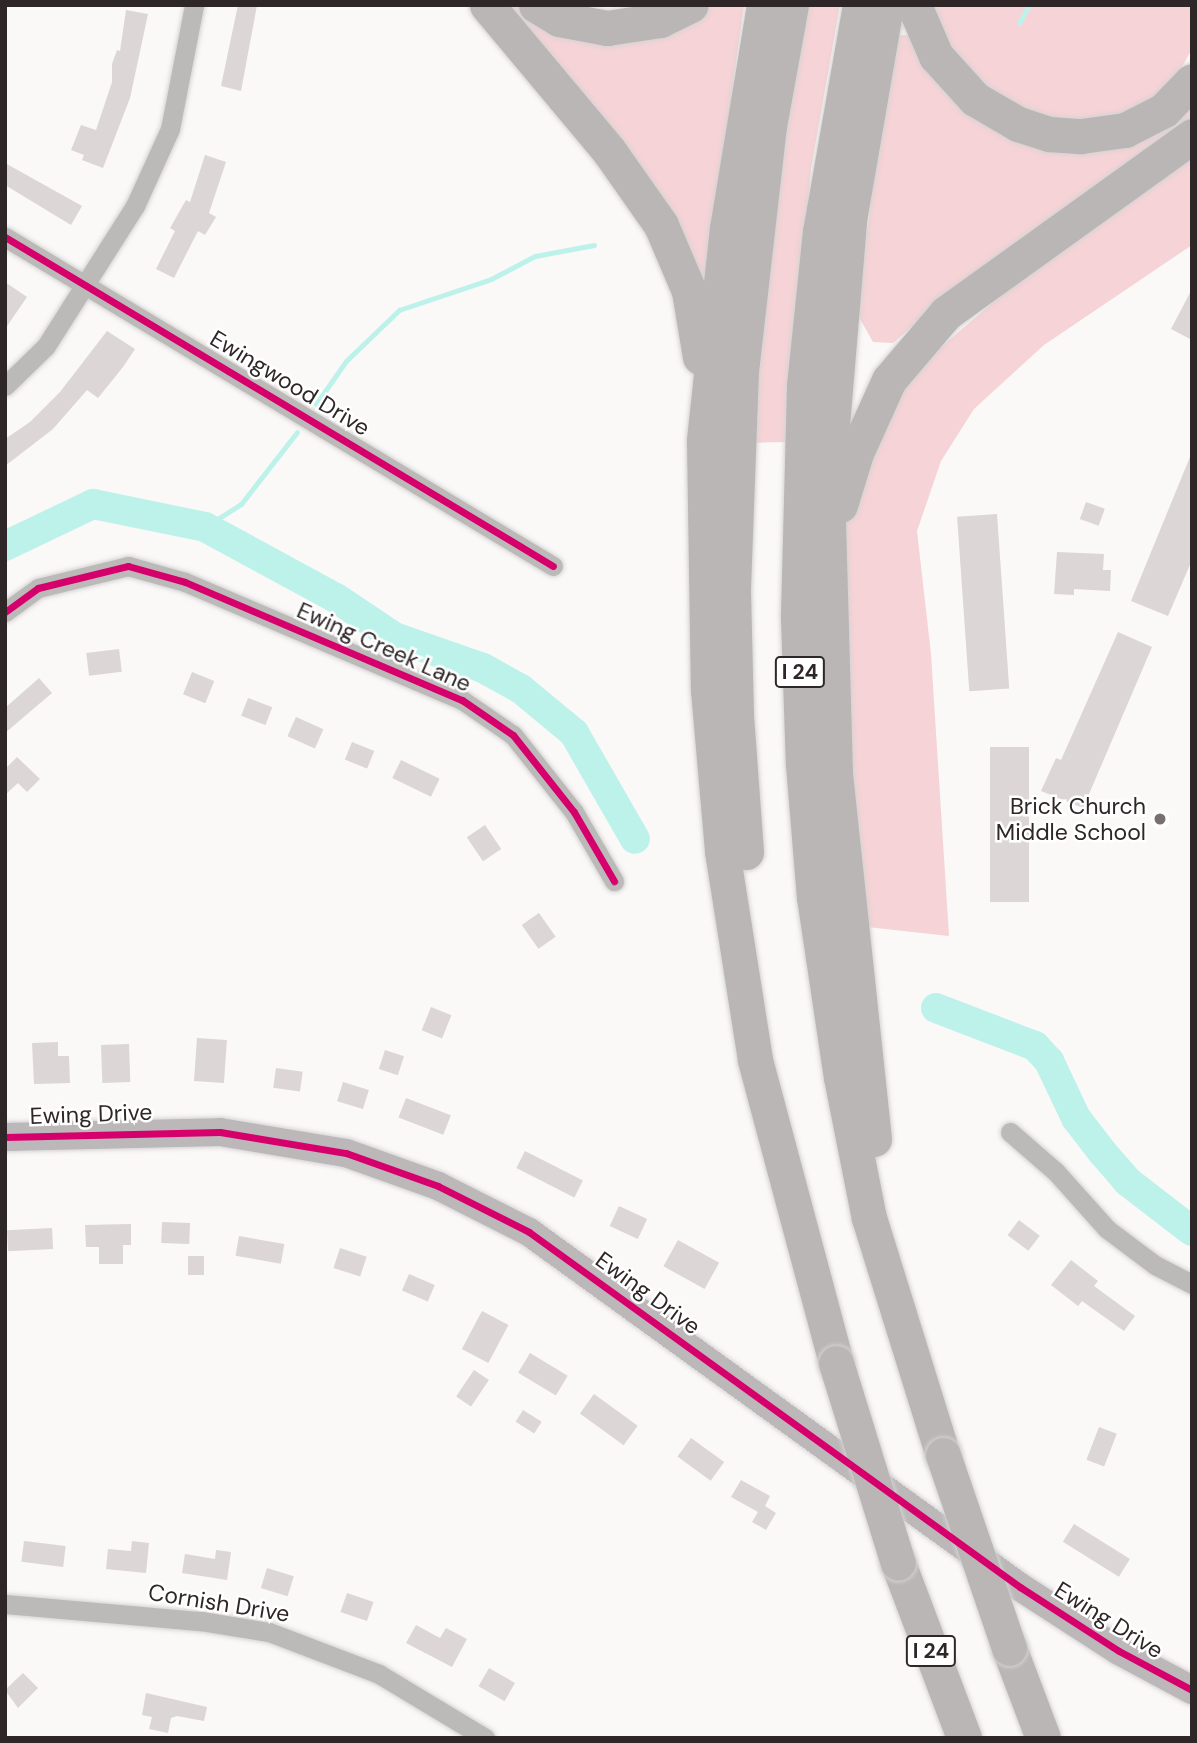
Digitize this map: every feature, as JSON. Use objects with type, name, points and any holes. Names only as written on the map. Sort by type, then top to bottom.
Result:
[{"type":"highway","points":[[487,5],[609,151],[661,225],[689,291],[697,330],[704,441],[708,690],[722,850],[755,1060],[800,1216]]},
{"type":"highway","points":[[536,5],[559,19],[607,28],[660,20],[691,5]]},
{"type":"highway","points":[[704,441],[727,229],[764,5]]},
{"type":"highway","name":"I 24","points":[[791,5],[769,126],[742,357],[733,588],[736,715],[749,896],[800,1216],[836,1363],[898,1563],[964,1738]]},
{"type":"highway","name":"I 24","points":[[860,5],[817,257],[803,414],[798,617],[803,764],[821,949],[841,1077],[869,1218],[943,1455],[1043,1738]]},
{"type":"highway","points":[[886,5],[849,220],[835,353],[827,545],[835,773],[853,963],[903,1333]]},
{"type":"highway","points":[[914,5],[936,56],[975,99],[1018,124],[1049,134],[1081,136],[1125,130],[1164,110],[1192,81]]},
{"type":"highway","points":[[827,545],[868,424],[911,350],[946,313],[1192,136]]},
{"type":"street","points":[[5,386],[46,346],[87,286],[135,206],[170,129],[194,5]]},
{"type":"street","name":"Ewingwood Drive","points":[[5,237],[552,566]]},
{"type":"street","name":"Ewing Creek Lane","points":[[5,612],[38,588],[104,569],[128,566],[185,582],[462,700],[513,735],[574,813],[614,881]]},
{"type":"street","name":"Ewing Drive","points":[[5,1137],[220,1132],[346,1153],[438,1186],[529,1232],[1020,1587],[1119,1651],[1192,1690]]},
{"type":"street","points":[[1010,1132],[1056,1171],[1107,1229],[1155,1265],[1192,1284]]},
{"type":"street","name":"Cornish Drive","points":[[5,1604],[201,1621],[270,1632],[379,1674],[485,1738]]},
{"type":"shaded area","points":[[499,5],[680,23],[714,5],[744,5],[704,294]]},
{"type":"shaded area","points":[[804,5],[840,5],[811,169],[786,442],[747,443],[756,328]]},
{"type":"shaded area","points":[[928,5],[1192,5],[1192,49],[1174,81],[1124,118],[1054,123],[997,100],[954,62]]},
{"type":"shaded area","points":[[900,35],[912,35],[1043,142],[1192,97],[1192,120],[938,304],[893,343],[873,342],[856,312],[893,42]]},
{"type":"shaded area","points":[[1192,147],[1192,245],[1044,345],[974,409],[941,461],[917,531],[931,654],[949,936],[858,926],[839,547],[850,491],[907,376],[1071,236]]},
{"type":"building","points":[[238,5],[257,5],[241,91],[221,86]]},
{"type":"building","points":[[126,10],[148,14],[130,98],[103,168],[82,160],[84,155],[71,150],[81,125],[96,130],[112,82],[112,64],[117,50],[120,51]]},
{"type":"building","points":[[205,155],[226,162],[209,213],[216,217],[205,235],[198,231],[174,278],[156,269],[175,231],[170,228],[186,200],[190,202]]},
{"type":"building","points":[[5,163],[82,206],[71,225],[5,185]]},
{"type":"building","points":[[5,282],[27,297],[5,329]]},
{"type":"building","points":[[1192,289],[1192,340],[1171,329]]},
{"type":"building","points":[[107,331],[135,349],[123,367],[98,398],[87,390],[53,429],[5,466],[5,439],[30,422],[60,392]]},
{"type":"building","points":[[1192,452],[1192,560],[1168,616],[1131,601]]},
{"type":"building","points":[[1086,502],[1105,509],[1099,526],[1080,519]]},
{"type":"building","points":[[997,514],[1009,689],[969,691],[957,517]]},
{"type":"building","points":[[1057,552],[1104,554],[1103,570],[1111,570],[1110,591],[1074,589],[1074,595],[1054,594]]},
{"type":"building","points":[[1118,632],[1152,647],[1083,808],[1041,791],[1056,758],[1061,760]]},
{"type":"building","points":[[119,649],[122,672],[89,676],[86,653]]},
{"type":"building","points":[[192,672],[214,681],[205,703],[183,694]]},
{"type":"building","points":[[39,678],[52,693],[5,733],[5,708]]},
{"type":"building","points":[[248,698],[272,707],[265,725],[241,716]]},
{"type":"building","points":[[296,717],[323,729],[315,748],[287,736]]},
{"type":"building","points":[[352,742],[374,751],[367,769],[345,760]]},
{"type":"building","points":[[990,747],[1029,747],[1029,902],[990,902]]},
{"type":"building","points":[[17,757],[40,779],[27,792],[18,783],[5,795],[5,769]]},
{"type":"building","points":[[401,760],[440,779],[431,797],[392,778]]},
{"type":"building","points":[[485,825],[501,849],[483,861],[467,837]]},
{"type":"building","points":[[539,913],[556,937],[538,949],[522,925]]},
{"type":"building","points":[[431,1007],[451,1015],[442,1038],[422,1030]]},
{"type":"building","points":[[197,1038],[227,1040],[224,1083],[194,1081]]},
{"type":"building","points":[[58,1042],[58,1056],[69,1056],[70,1083],[34,1084],[32,1043]]},
{"type":"building","points":[[129,1044],[130,1082],[102,1083],[101,1045]]},
{"type":"building","points":[[385,1050],[404,1056],[398,1075],[379,1069]]},
{"type":"building","points":[[276,1068],[303,1072],[300,1092],[273,1088]]},
{"type":"building","points":[[343,1082],[369,1090],[363,1109],[337,1101]]},
{"type":"building","points":[[406,1098],[451,1115],[443,1135],[398,1118]]},
{"type":"building","points":[[525,1151],[583,1181],[574,1197],[516,1168]]},
{"type":"building","points":[[619,1206],[647,1219],[638,1239],[610,1226]]},
{"type":"building","points":[[1019,1220],[1040,1236],[1028,1251],[1008,1235]]},
{"type":"building","points":[[162,1222],[190,1223],[189,1244],[161,1243]]},
{"type":"building","points":[[131,1224],[131,1245],[123,1245],[123,1264],[99,1264],[99,1247],[86,1247],[85,1225]]},
{"type":"building","points":[[52,1228],[53,1249],[8,1251],[7,1230]]},
{"type":"building","points":[[239,1236],[284,1244],[281,1264],[236,1256]]},
{"type":"building","points":[[678,1240],[719,1263],[705,1289],[663,1266]]},
{"type":"building","points":[[340,1248],[367,1257],[360,1277],[334,1268]]},
{"type":"building","points":[[188,1256],[204,1256],[204,1275],[188,1275]]},
{"type":"building","points":[[1071,1260],[1098,1281],[1094,1286],[1135,1316],[1124,1331],[1082,1301],[1078,1306],[1051,1285]]},
{"type":"building","points":[[409,1274],[435,1285],[428,1302],[402,1291]]},
{"type":"building","points":[[482,1311],[508,1325],[488,1363],[462,1349]]},
{"type":"building","points":[[530,1353],[568,1376],[556,1395],[518,1373]]},
{"type":"building","points":[[474,1370],[489,1380],[471,1407],[456,1397]]},
{"type":"building","points":[[594,1394],[638,1426],[624,1445],[580,1413]]},
{"type":"building","points":[[523,1410],[542,1422],[534,1434],[516,1422]]},
{"type":"building","points":[[1099,1427],[1117,1434],[1104,1466],[1086,1460]]},
{"type":"building","points":[[691,1438],[724,1462],[711,1481],[677,1457]]},
{"type":"building","points":[[741,1480],[770,1496],[765,1506],[776,1513],[766,1530],[752,1522],[758,1512],[731,1497]]},
{"type":"building","points":[[1074,1524],[1130,1559],[1119,1577],[1063,1542]]},
{"type":"building","points":[[24,1541],[66,1546],[63,1567],[21,1562]]},
{"type":"building","points":[[132,1541],[149,1543],[146,1573],[106,1569],[108,1549],[131,1551]]},
{"type":"building","points":[[216,1550],[231,1552],[227,1580],[182,1573],[185,1554],[215,1559]]},
{"type":"building","points":[[267,1568],[294,1576],[288,1596],[261,1588]]},
{"type":"building","points":[[347,1593],[373,1602],[367,1621],[340,1612]]},
{"type":"building","points":[[416,1625],[440,1638],[446,1628],[467,1639],[452,1667],[406,1643]]},
{"type":"building","points":[[489,1668],[515,1683],[504,1701],[478,1686]]},
{"type":"building","points":[[23,1673],[38,1688],[18,1708],[5,1690]]},
{"type":"building","points":[[146,1693],[207,1707],[204,1721],[177,1716],[171,1718],[168,1733],[149,1729],[152,1717],[142,1715]]},
{"type":"waterway","points":[[1019,23],[1029,5]]},
{"type":"waterway","points":[[316,404],[346,361],[399,310],[491,279],[535,256],[594,245]]},
{"type":"waterway","points":[[205,527],[241,504],[297,432]]},
{"type":"waterway","points":[[5,546],[93,504],[205,527],[336,598],[394,637],[483,668],[521,689],[574,733],[635,839]]},
{"type":"waterway","points":[[936,1008],[1035,1046],[1049,1061],[1076,1118],[1103,1153],[1127,1181],[1192,1231]]},
{"type":"cycle path","points":[[5,237],[553,566]]},
{"type":"cycle path","points":[[5,612],[38,588],[128,566],[185,582],[462,700],[513,735],[574,812],[614,881]]},
{"type":"cycle path","points":[[5,1137],[220,1132],[346,1153],[438,1186],[529,1232],[1020,1587],[1119,1651],[1192,1690]]},
{"type":"place","name":"Brick Church Middle School","points":[[1160,819]]}]
